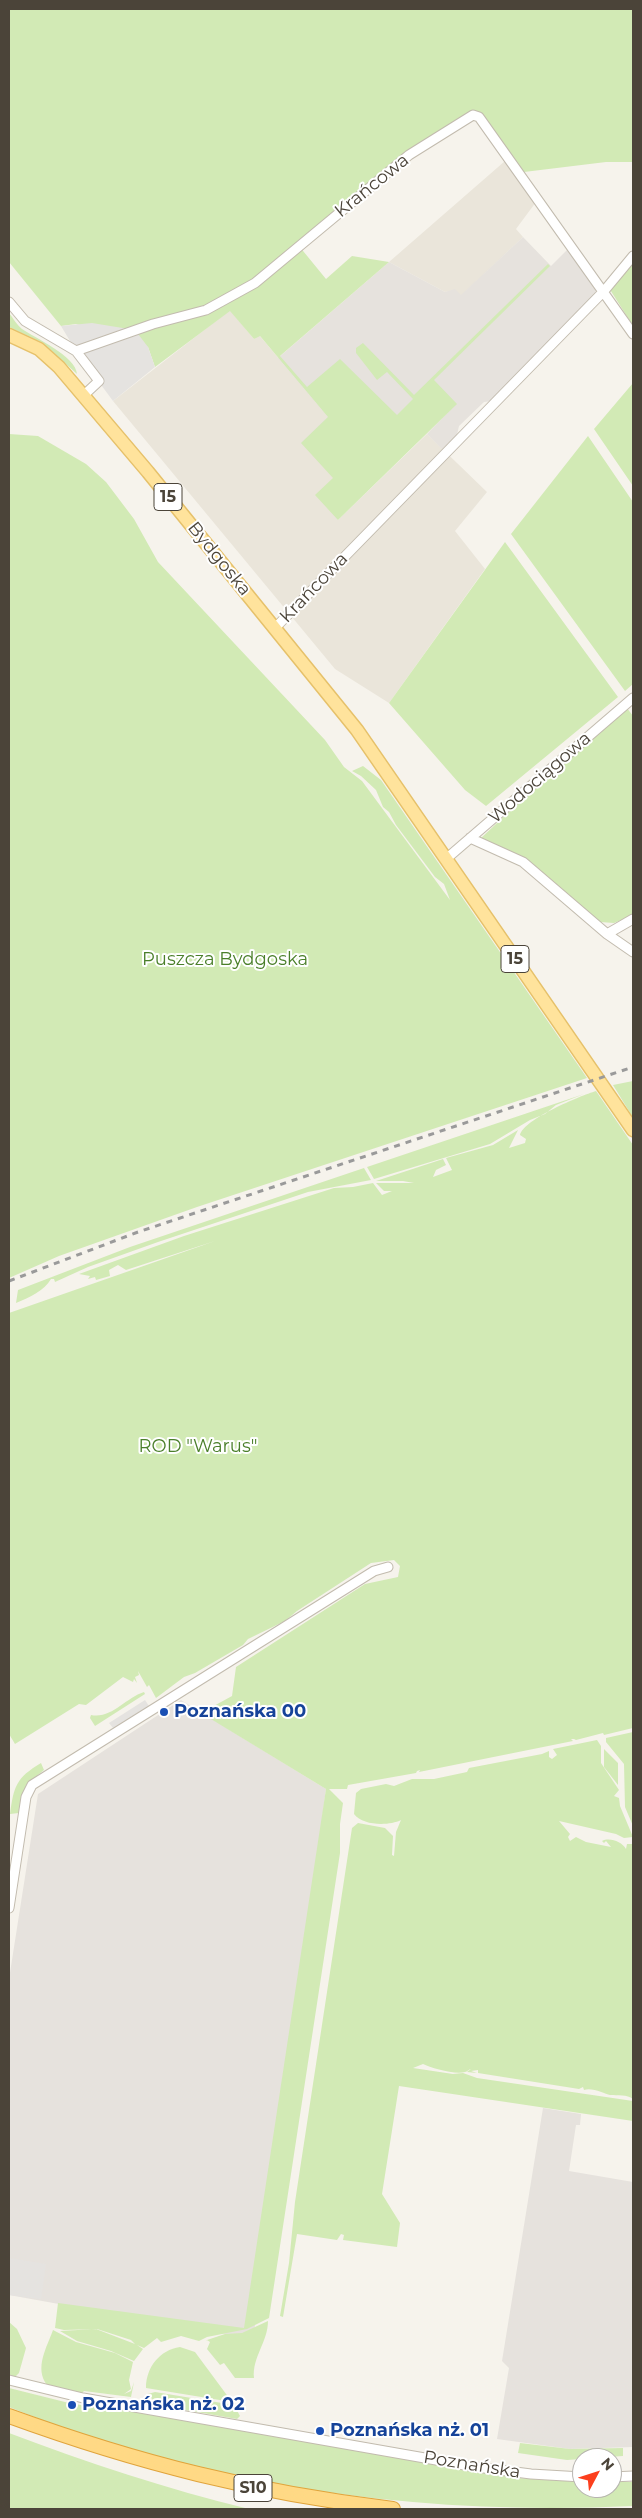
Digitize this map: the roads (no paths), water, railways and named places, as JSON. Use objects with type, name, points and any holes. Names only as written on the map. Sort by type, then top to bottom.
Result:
[{"type":"highway","name":"S10","points":[[9,2416],[75,2440],[179,2471],[273,2492],[393,2509]]},
{"type":"main road","name":"Bydgoska","points":[[9,334],[39,349],[60,367],[84,394],[276,628],[374,754],[446,859]]},
{"type":"main road","name":"15","points":[[446,859],[633,1130]]},
{"type":"street","name":"Krańcowa","points":[[76,351],[153,324],[206,310],[247,288],[409,155],[473,115],[479,117],[604,291]]},
{"type":"street","name":"Krańcowa","points":[[276,628],[604,291],[633,256]]},
{"type":"street","points":[[604,291],[633,334]]},
{"type":"street","points":[[9,302],[25,322],[76,351],[99,381],[84,394]]},
{"type":"street","name":"Wodociągowa","points":[[446,859],[633,698]]},
{"type":"street","points":[[470,838],[523,862],[607,934],[633,952]]},
{"type":"street","points":[[607,934],[633,919]]},
{"type":"street","points":[[9,1908],[26,1797],[32,1785],[374,1571],[388,1567]]},
{"type":"street","name":"Poznańska","points":[[9,2380],[83,2398],[476,2467],[531,2474],[572,2476]]},
{"type":"railway","points":[[9,1281],[138,1232],[633,1067]]},
{"type":"place","name":"Poznańska 00","points":[[164,1712]]},
{"type":"place","name":"Poznańska nż. 02","points":[[72,2405]]},
{"type":"place","name":"Poznańska nż. 01","points":[[320,2431]]},
{"type":"park label","name":"Puszcza Bydgoska","points":[[225,960]]},
{"type":"park label","name":"ROD \"Warus\"","points":[[198,1447]]}]
